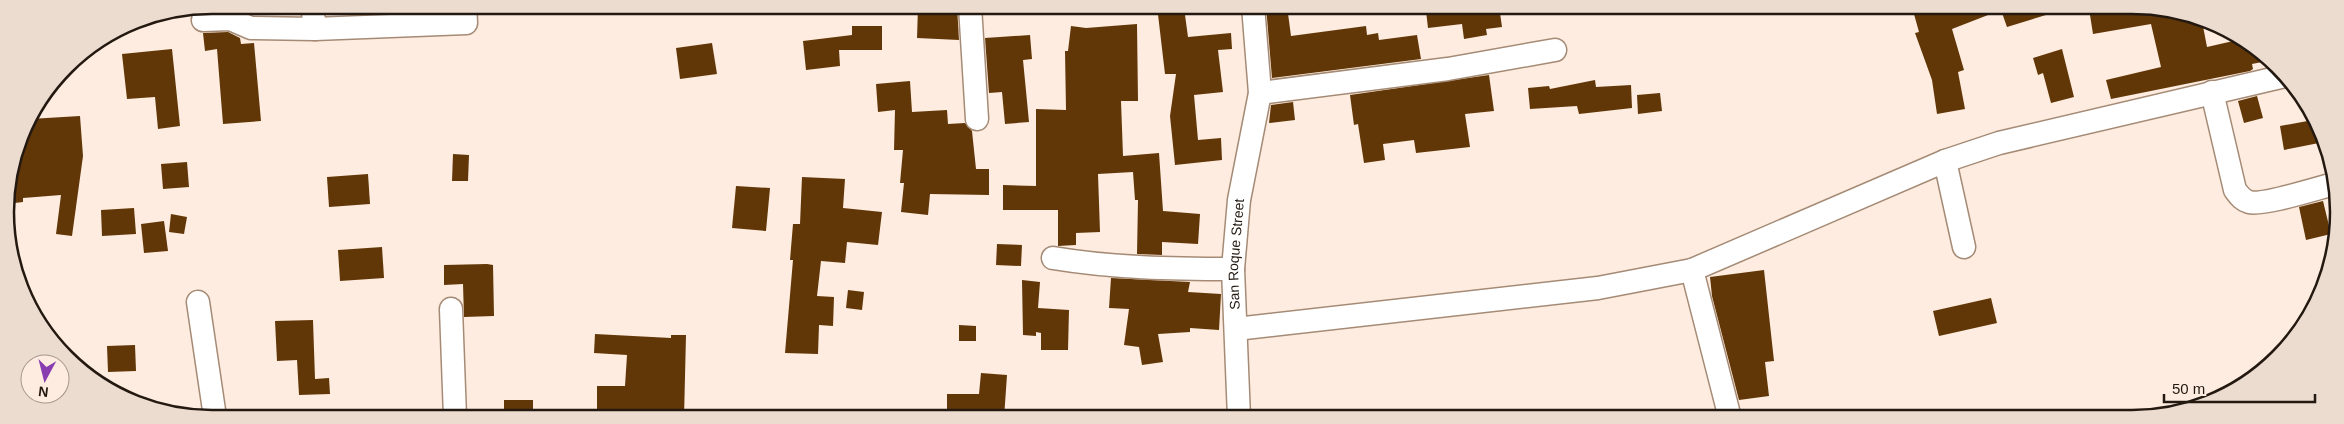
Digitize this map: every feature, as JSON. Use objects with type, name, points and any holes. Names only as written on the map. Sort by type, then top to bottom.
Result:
[{"type":"street","points":[[313,14],[314,29]]},
{"type":"street","points":[[204,20],[230,20],[251,28],[314,29],[466,23],[466,14]]},
{"type":"street","points":[[970,14],[977,119]]},
{"type":"street","name":"San Roque Street","points":[[1239,410],[1233,269],[1239,200],[1260,92],[1255,14]]},
{"type":"street","points":[[1260,92],[1448,69],[1555,50]]},
{"type":"street","points":[[1236,328],[1598,288],[1692,270],[1945,161],[1999,143],[2278,78]]},
{"type":"street","points":[[2212,92],[2235,190],[2241,198],[2251,203],[2263,202],[2329,185]]},
{"type":"street","points":[[1945,161],[1964,246]]},
{"type":"street","points":[[1053,258],[1093,265],[1140,269],[1233,269]]},
{"type":"street","points":[[1692,270],[1728,410]]},
{"type":"street","points":[[198,302],[214,410]]},
{"type":"street","points":[[451,309],[455,410]]},
{"type":"building","points":[[918,14],[957,14],[959,40],[917,38]]},
{"type":"building","points":[[1158,14],[1185,15],[1188,37],[1231,33],[1232,49],[1218,50],[1223,92],[1194,95],[1198,140],[1221,138],[1222,160],[1175,165],[1170,116],[1176,74],[1165,74]]},
{"type":"building","points":[[1267,14],[1288,14],[1291,36],[1366,26],[1367,35],[1378,33],[1379,40],[1417,35],[1421,59],[1272,78]]},
{"type":"building","points":[[1426,14],[1500,14],[1502,27],[1486,29],[1487,35],[1464,39],[1462,24],[1428,28]]},
{"type":"building","points":[[1914,14],[1991,14],[1952,29],[1964,70],[1958,72],[1965,109],[1937,114],[1932,80],[1915,33],[1919,32]]},
{"type":"building","points":[[2002,14],[2049,14],[2007,27]]},
{"type":"building","points":[[2090,15],[2158,15],[2196,24],[2203,27],[2207,47],[2233,41],[2262,62],[2252,64],[2253,69],[2250,71],[2111,99],[2106,80],[2161,67],[2151,24],[2093,34]]},
{"type":"building","points":[[1137,24],[1138,101],[1121,101],[1123,156],[1159,153],[1163,211],[1200,214],[1198,244],[1162,242],[1162,255],[1137,254],[1138,200],[1135,200],[1133,172],[1098,174],[1100,232],[1076,233],[1076,245],[1058,246],[1058,210],[1003,210],[1003,185],[1036,186],[1036,109],[1066,110],[1065,51],[1068,51],[1071,26],[1086,28]]},
{"type":"building","points":[[852,26],[882,26],[882,50],[839,50],[840,66],[806,70],[803,41],[852,35]]},
{"type":"building","points":[[228,32],[240,38],[241,44],[254,43],[261,121],[223,124],[217,49],[205,51],[203,33]]},
{"type":"building","points":[[1030,35],[1032,59],[1023,60],[1029,122],[1005,124],[1002,92],[989,93],[985,38]]},
{"type":"building","points":[[712,43],[717,74],[680,79],[676,48]]},
{"type":"building","points":[[172,49],[180,126],[158,129],[155,97],[127,99],[122,54]]},
{"type":"building","points":[[2062,49],[2074,97],[2051,103],[2043,73],[2038,75],[2033,58]]},
{"type":"building","points":[[1489,75],[1494,111],[1465,114],[1470,147],[1416,153],[1414,140],[1383,144],[1385,160],[1364,163],[1358,124],[1354,125],[1350,95]]},
{"type":"building","points":[[1595,80],[1596,87],[1631,85],[1632,108],[1579,114],[1577,106],[1530,109],[1528,88],[1549,86],[1550,89]]},
{"type":"building","points":[[910,81],[912,112],[947,110],[948,124],[965,123],[972,131],[976,169],[989,169],[989,195],[930,194],[928,215],[901,212],[904,183],[900,183],[903,150],[894,150],[895,110],[878,112],[876,84]]},
{"type":"building","points":[[1660,93],[1662,111],[1638,114],[1637,95]]},
{"type":"building","points":[[2257,96],[2263,118],[2244,123],[2238,101]]},
{"type":"building","points":[[1293,102],[1295,120],[1269,123],[1271,105]]},
{"type":"building","points":[[80,116],[83,156],[72,236],[56,234],[61,195],[23,198],[23,202],[14,203],[15,186],[24,148],[37,119]]},
{"type":"building","points":[[2308,121],[2318,143],[2284,150],[2280,126]]},
{"type":"building","points":[[453,154],[469,155],[468,181],[452,181]]},
{"type":"building","points":[[187,162],[189,187],[163,189],[161,164]]},
{"type":"building","points":[[368,174],[370,204],[329,207],[327,177]]},
{"type":"building","points":[[802,177],[845,179],[843,208],[882,212],[878,245],[847,242],[845,263],[821,261],[817,296],[834,297],[833,326],[819,325],[818,354],[785,353],[793,260],[790,260],[793,224],[800,224]]},
{"type":"building","points":[[736,186],[770,188],[766,231],[732,228]]},
{"type":"building","points":[[2323,201],[2329,234],[2306,240],[2299,207]]},
{"type":"building","points":[[134,208],[136,234],[102,236],[101,210]]},
{"type":"building","points":[[171,214],[187,217],[184,234],[169,232]]},
{"type":"building","points":[[164,221],[168,251],[144,253],[141,224]]},
{"type":"building","points":[[997,244],[1022,245],[1021,266],[996,265]]},
{"type":"building","points":[[382,247],[384,278],[340,281],[338,250]]},
{"type":"building","points":[[444,265],[493,265],[494,316],[464,317],[463,284],[444,285]]},
{"type":"building","points":[[1764,270],[1774,361],[1765,362],[1769,396],[1739,400],[1712,296],[1710,277]]},
{"type":"building","points":[[1111,278],[1190,282],[1188,292],[1221,294],[1219,330],[1190,328],[1190,332],[1158,334],[1163,362],[1142,365],[1139,347],[1124,345],[1129,309],[1109,308]]},
{"type":"building","points":[[1022,280],[1040,282],[1038,308],[1069,310],[1068,350],[1041,350],[1041,333],[1036,332],[1036,336],[1023,335]]},
{"type":"building","points":[[848,290],[864,292],[862,310],[846,308]]},
{"type":"building","points":[[1991,298],[1997,323],[1939,336],[1933,311]]},
{"type":"building","points":[[313,320],[315,379],[329,378],[330,394],[299,395],[297,360],[277,361],[275,321]]},
{"type":"building","points":[[959,325],[976,326],[976,341],[959,341]]},
{"type":"building","points":[[595,334],[671,338],[671,335],[686,335],[684,410],[597,410],[597,386],[625,386],[627,355],[594,353]]},
{"type":"building","points":[[135,345],[136,371],[108,372],[107,346]]},
{"type":"building","points":[[981,373],[1007,375],[1005,410],[947,410],[947,394],[979,394]]},
{"type":"building","points":[[504,400],[533,400],[533,410],[504,410]]}]
